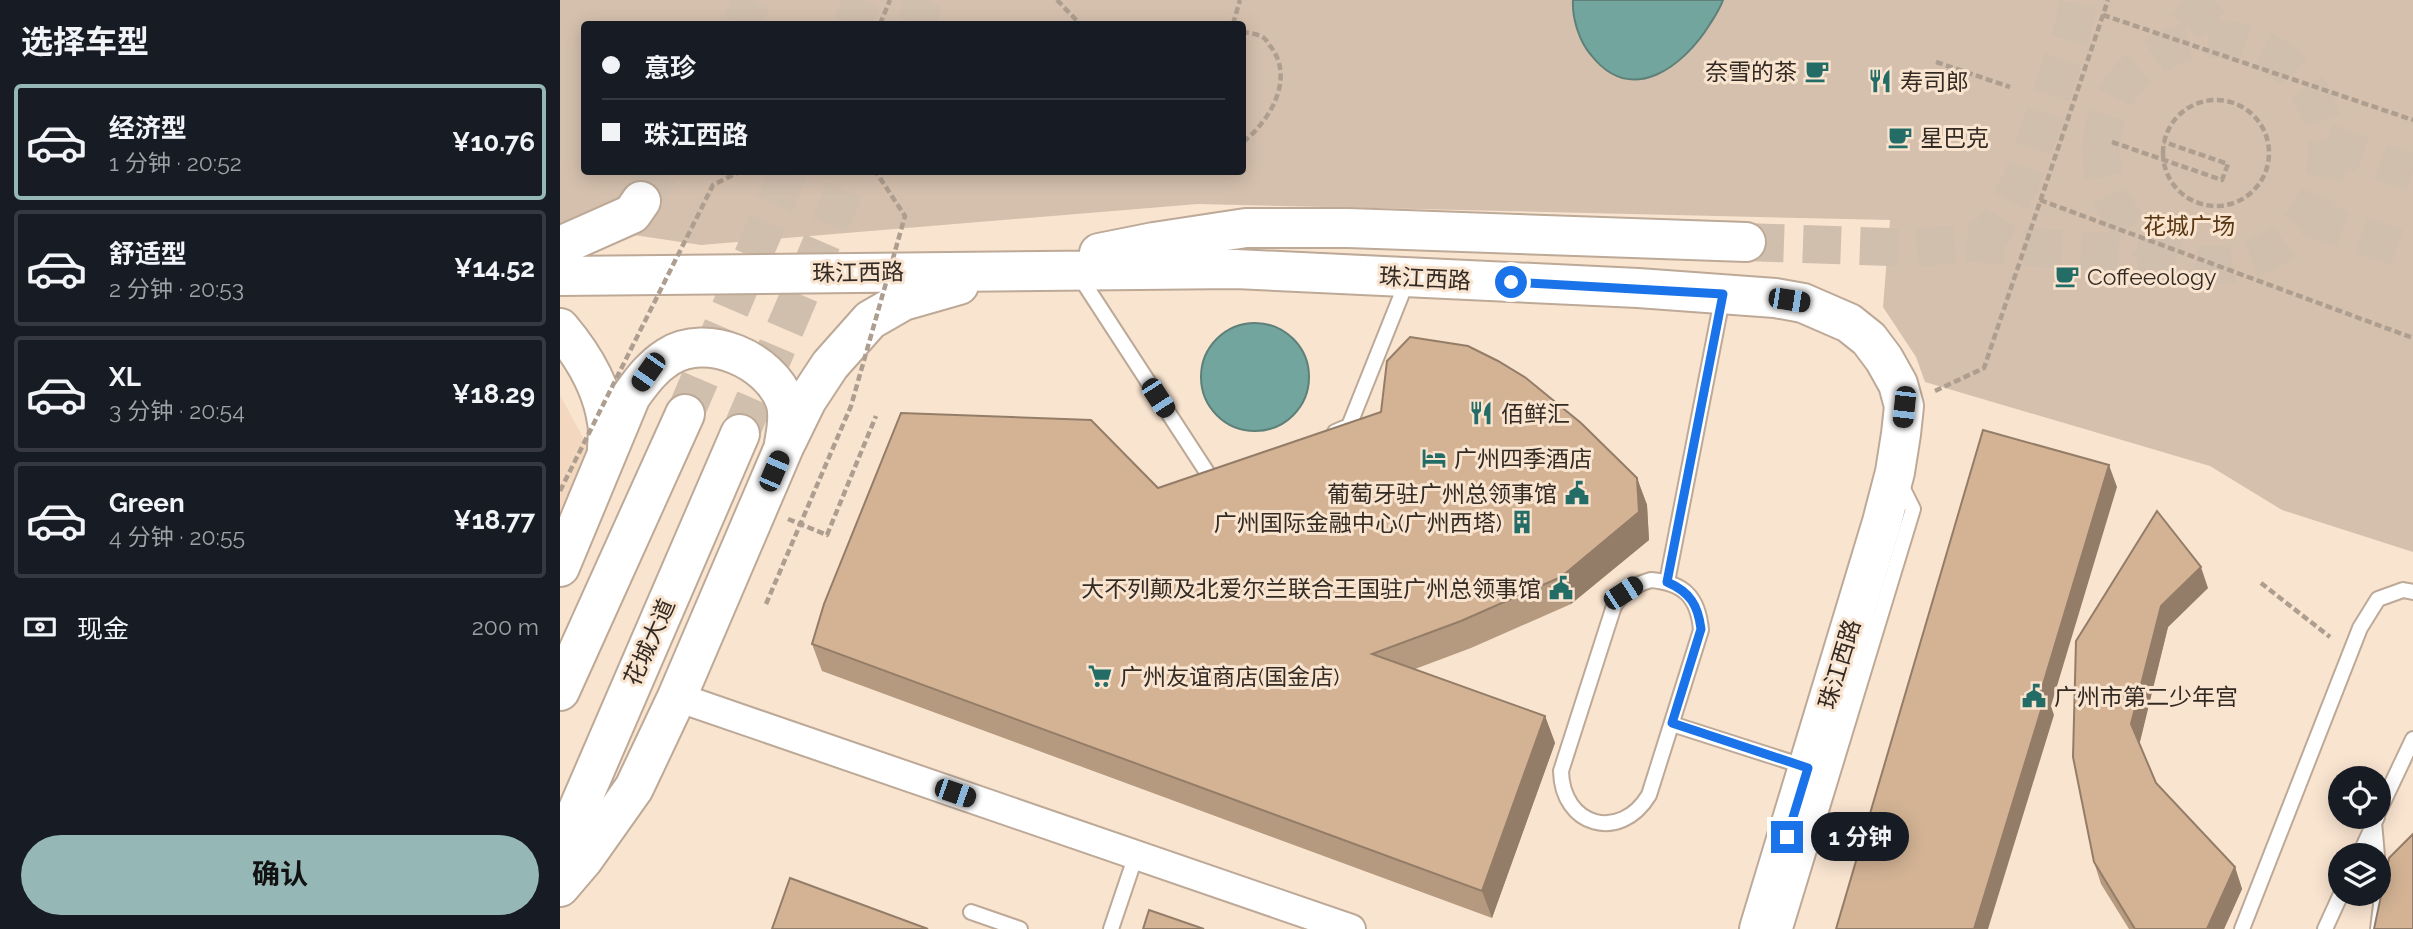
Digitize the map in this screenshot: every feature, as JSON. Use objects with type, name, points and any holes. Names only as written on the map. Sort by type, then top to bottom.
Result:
[{"type":"main road","points":[[560,246],[632,214],[640,201]]},
{"type":"main road","points":[[560,887],[583,860],[634,788],[677,697],[784,447],[807,400],[830,365],[870,320],[903,300],[1012,270],[1154,242],[1246,228],[1361,229],[1746,242]]},
{"type":"main road","name":"珠江西路","points":[[560,276],[1236,269],[1723,294],[1803,303],[1849,323],[1868,339],[1885,359],[1898,384],[1904,407],[1895,472],[1759,929]]},
{"type":"main road","points":[[560,328],[587,365],[603,404],[608,423],[606,454]]},
{"type":"main road","points":[[560,567],[631,396],[648,372],[670,355],[702,347],[734,353],[757,367],[777,384],[787,404],[784,447]]},
{"type":"main road","points":[[560,691],[685,414]]},
{"type":"main road","name":"花城大道","points":[[560,851],[740,434]]},
{"type":"street","points":[[677,697],[1350,929]]},
{"type":"lane","points":[[1076,270],[1212,480],[1237,470]]},
{"type":"lane","points":[[1324,436],[1349,426],[1409,277]]},
{"type":"lane","points":[[1667,582],[1723,294]]},
{"type":"lane","points":[[1785,929],[1913,509],[1895,472]]},
{"type":"lane","points":[[1651,580],[1667,582],[1681,588],[1693,599],[1701,629],[1649,795],[1642,808],[1630,817],[1609,823],[1587,819],[1575,811],[1564,792],[1561,771],[1614,606],[1623,593],[1636,584],[1651,580]]},
{"type":"lane","points":[[2242,929],[2360,628],[2378,599],[2403,590],[2413,593]]},
{"type":"lane","points":[[1672,723],[1808,768]]},
{"type":"lane","points":[[2391,786],[2413,739]]},
{"type":"lane","points":[[1111,929],[1136,855]]},
{"type":"lane","points":[[2325,929],[2336,906]]},
{"type":"lane","points":[[2378,929],[2381,906]]},
{"type":"lane","points":[[971,912],[1020,929]]},
{"type":"path","points":[[881,21],[890,0]]},
{"type":"path","points":[[1057,0],[1077,21]]},
{"type":"path","points":[[1234,21],[1240,0]]},
{"type":"path","points":[[1925,396],[1984,369],[2108,0]]},
{"type":"path","points":[[2103,15],[2413,120]]},
{"type":"path","points":[[1246,33],[1264,38],[1279,58],[1282,81],[1258,131],[1246,140]]},
{"type":"path","points":[[1936,62],[2010,87]]},
{"type":"path","points":[[2207,100],[2238,104],[2262,125],[2268,140],[2266,171],[2259,185],[2238,201],[2212,206],[2199,203],[2177,189],[2169,178],[2163,153],[2164,142],[2170,127],[2180,114],[2192,105],[2207,100]]},
{"type":"path","points":[[2112,142],[2222,180],[2228,164],[2164,142]]},
{"type":"path","points":[[560,491],[713,185],[733,175]]},
{"type":"path","points":[[766,604],[851,406],[905,216],[878,175]]},
{"type":"path","points":[[2040,200],[2413,338]]},
{"type":"path","points":[[778,515],[827,535],[876,416]]},
{"type":"path","points":[[2261,583],[2330,637]]},
{"type":"shaded area","points":[[560,395],[589,449],[560,521]]},
{"type":"green space","name":"花城广场","points":[[560,0],[2413,0],[2413,552],[2282,510],[2210,466],[1925,382],[1916,357],[1883,307],[1890,220],[1198,204],[701,245],[560,224]]},
{"type":"water","points":[[1573,0],[1723,0],[1710,24],[1686,54],[1656,75],[1640,79],[1623,78],[1607,70],[1591,55],[1577,29]]},
{"type":"water","points":[[1255,323],[1276,327],[1293,339],[1305,356],[1309,377],[1305,398],[1293,415],[1276,427],[1255,431],[1234,427],[1217,415],[1205,398],[1201,377],[1205,356],[1217,339],[1234,327]]},
{"type":"building","points":[[1410,337],[1468,346],[1526,378],[1581,423],[1637,478],[1639,512],[1561,577],[1461,621],[1372,654],[1545,716],[1482,891],[812,644],[824,604],[901,413],[1091,420],[1158,488],[1381,412],[1387,361]]},
{"type":"building","points":[[1983,430],[2109,465],[2041,691],[2046,694],[1974,929],[1836,929]]},
{"type":"building","points":[[2157,511],[2201,567],[2161,606],[2131,724],[2156,783],[2235,867],[2207,929],[2135,929],[2094,862],[2073,757],[2076,641]]},
{"type":"building","points":[[2413,834],[2413,929],[2374,929],[2379,906],[2391,906],[2391,856]]},
{"type":"building","points":[[790,878],[928,929],[772,929]]},
{"type":"building","points":[[1149,910],[1204,929],[1143,929]]},
{"type":"tunnel","points":[[743,21],[752,0]]},
{"type":"tunnel","points":[[853,21],[862,0]]},
{"type":"tunnel","points":[[916,21],[925,0]]},
{"type":"tunnel","points":[[1746,242],[1916,248],[1967,243],[1992,233],[2021,182],[2074,25],[2079,0]]},
{"type":"tunnel","points":[[2184,0],[2227,39]]},
{"type":"tunnel","points":[[2214,39],[2257,48],[2277,58],[2294,72],[2308,89],[2318,109],[2327,152],[2318,195],[2308,215],[2294,232],[2277,246],[2257,256],[2214,265],[2171,256],[2151,246],[2134,232],[2120,215],[2110,195],[2101,152],[2110,109],[2120,89],[2134,72],[2151,58],[2171,48],[2214,39]]},
{"type":"tunnel","points":[[2327,142],[2413,173]]},
{"type":"tunnel","points":[[641,201],[657,175]]},
{"type":"tunnel","points":[[685,414],[788,175]]},
{"type":"tunnel","points":[[740,434],[851,175]]},
{"type":"tunnel","points":[[2307,217],[2413,253]]},
{"type":"tunnel","points":[[1967,243],[2168,256]]},
{"type":"place","name":"奈雪的茶","points":[[1817,71]]},
{"type":"place","name":"寿司郎","points":[[1880,81]]},
{"type":"place","name":"星巴克","points":[[1900,137]]},
{"type":"place","name":"Coffeeology","points":[[2067,276]]},
{"type":"place","name":"佰鲜汇","points":[[1481,413]]},
{"type":"place","name":"广州四季酒店","points":[[1434,458]]},
{"type":"place","name":"葡萄牙驻广州总领事馆","points":[[1577,493]]},
{"type":"place","name":"广州国际金融中心(广州西塔)","points":[[1522,522]]},
{"type":"place","name":"大不列颠及北爱尔兰联合王国驻广州总领事馆","points":[[1561,588]]},
{"type":"place","name":"广州友谊商店(国金店)","points":[[1100,676]]},
{"type":"place","name":"广州市第二少年宫","points":[[2034,696]]},
{"type":"route","points":[[1511,282],[1723,294],[1667,582],[1681,588],[1693,599],[1701,629],[1672,723],[1808,768],[1787,837]]}]
